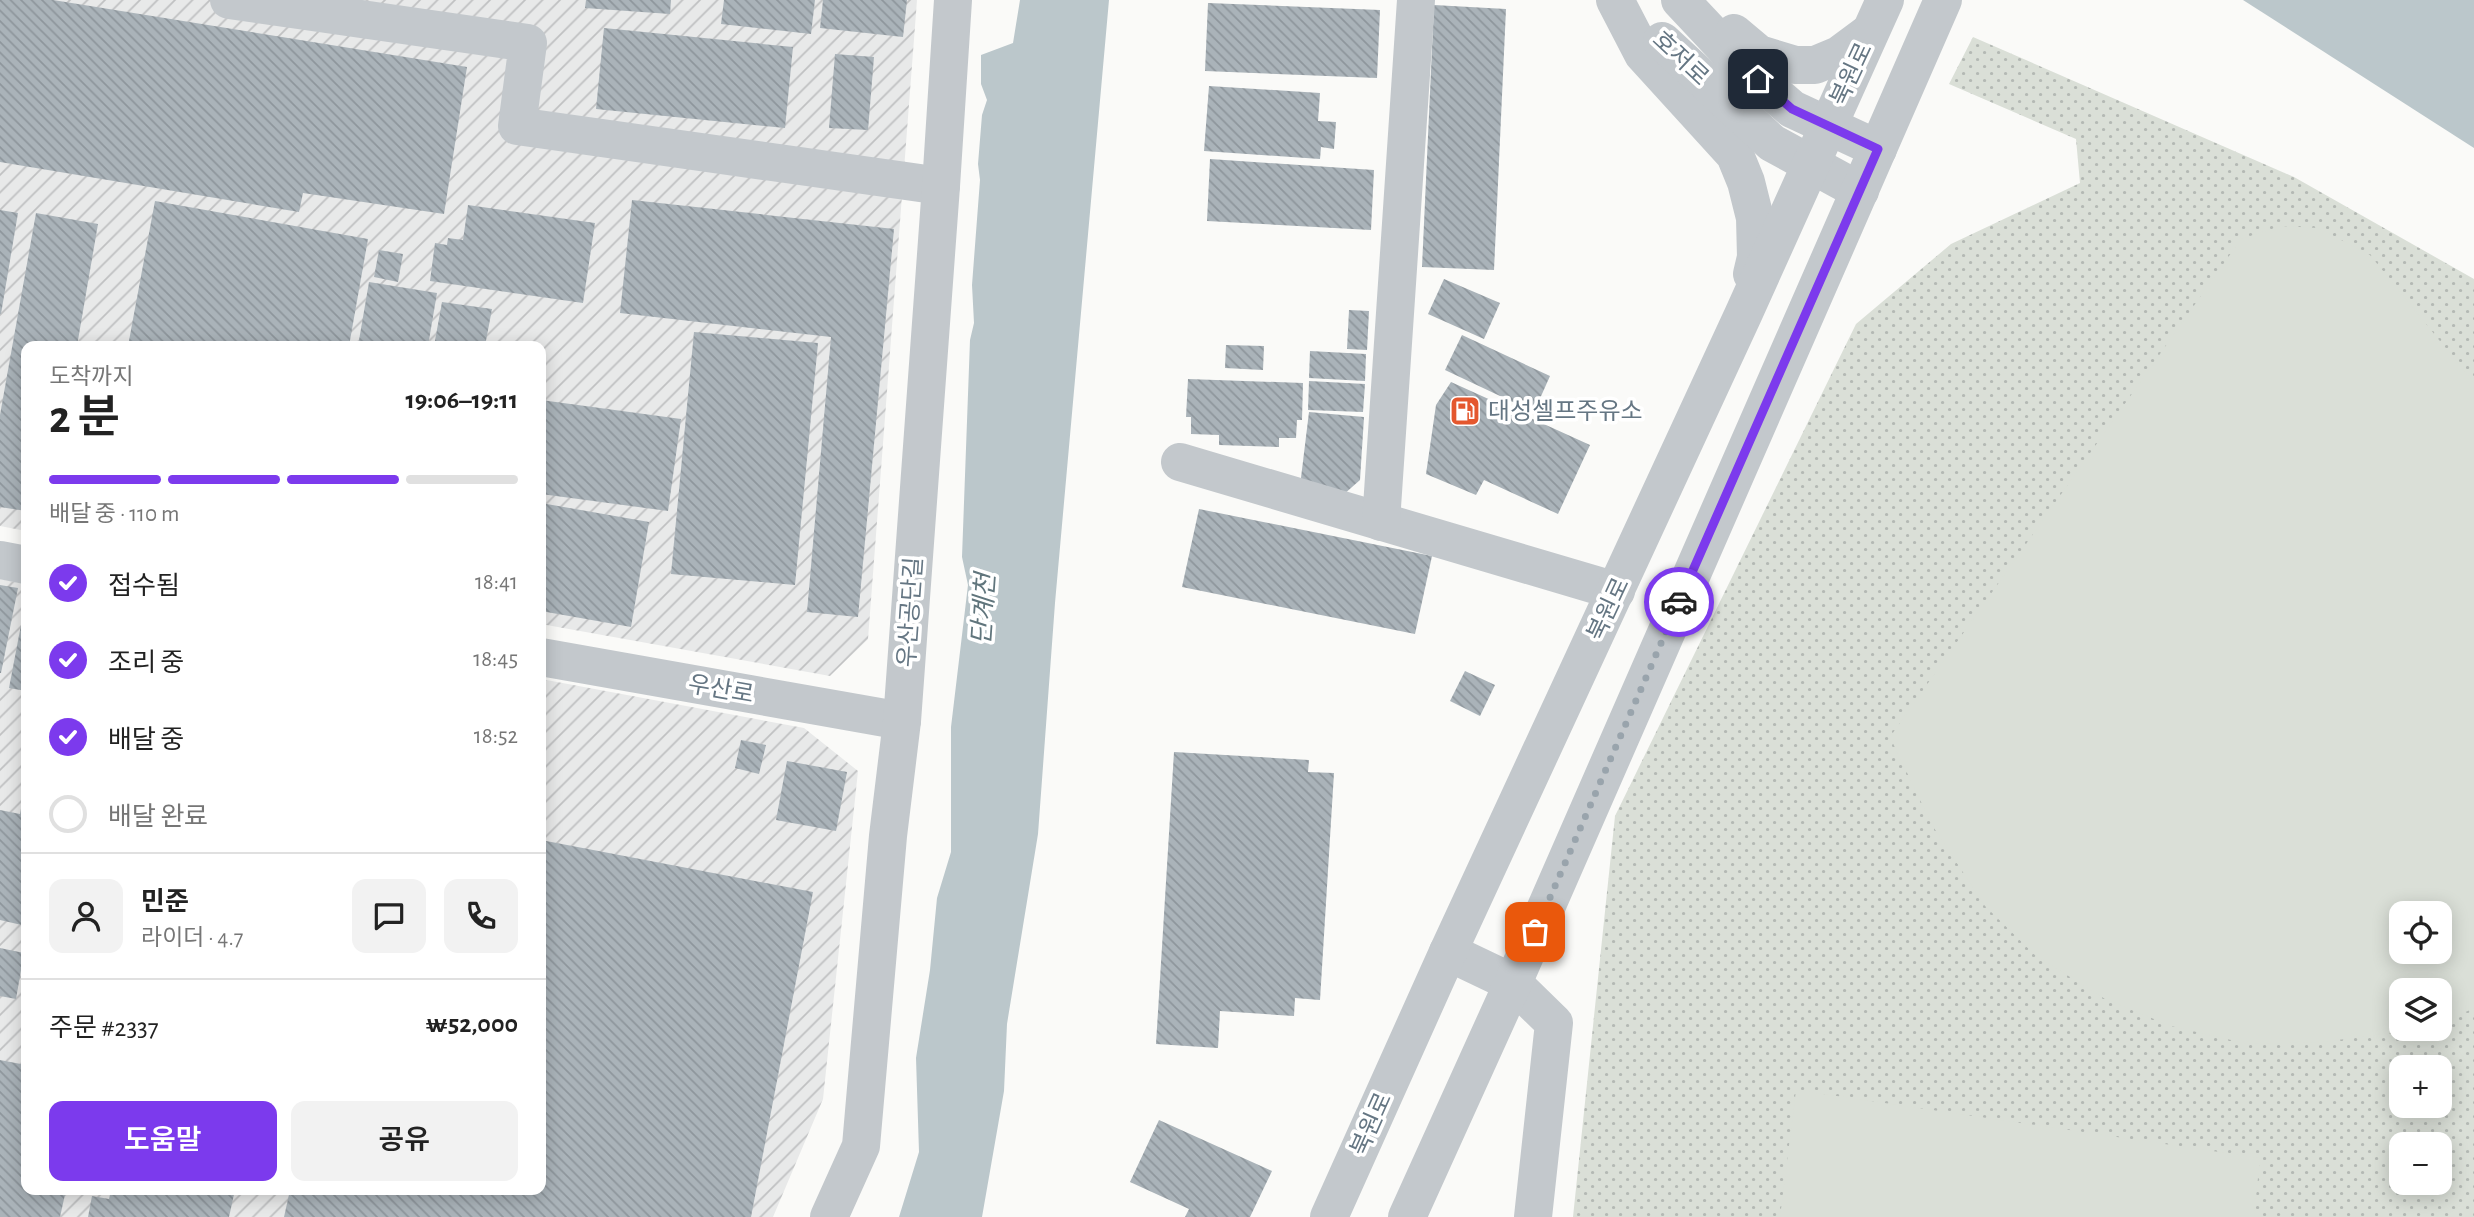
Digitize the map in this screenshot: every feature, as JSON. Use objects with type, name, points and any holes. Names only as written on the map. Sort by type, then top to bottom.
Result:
[{"type":"street","points":[[229,0],[528,43],[517,126],[942,186]]},
{"type":"street","name":"우산공단길","points":[[829,1217],[861,1146],[888,836],[902,721],[942,186],[953,0]]},
{"type":"street","points":[[1381,522],[1416,0]]},
{"type":"street","points":[[1616,0],[1643,54],[1735,155],[1746,182],[1755,218],[1756,257],[1743,315]]},
{"type":"street","name":"호저로","points":[[1616,0],[1772,144],[1860,191]]},
{"type":"street","name":"호저로","points":[[1680,0],[1741,65],[1792,109],[1878,149]]},
{"type":"street","points":[[1693,0],[1759,54],[1795,65],[1815,65],[1839,55],[1877,16]]},
{"type":"street","points":[[1407,1217],[1513,983],[1940,7]]},
{"type":"street","name":"북원로","points":[[1329,1217],[1743,315],[1877,16]]},
{"type":"street","points":[[1180,462],[1616,591]]},
{"type":"street","points":[[0,560],[21,564]]},
{"type":"street","name":"우산로","points":[[546,658],[902,721]]},
{"type":"street","points":[[1448,953],[1513,983],[1555,1023],[1533,1217]]},
{"type":"shaded area","points":[[0,0],[917,0],[868,639],[830,676],[546,625],[546,341],[21,341],[21,530],[0,526]]},
{"type":"shaded area","points":[[1973,37],[2294,177],[2474,279],[2474,1217],[1573,1217],[1615,816],[1856,324],[1951,244],[2080,183],[2076,139],[1949,84]]},
{"type":"shaded area","points":[[2281,226],[2318,228],[2370,255],[2474,383],[2474,1008],[2452,1018],[2452,978],[2389,978],[2389,1033],[2322,1042],[2248,1044],[2171,1026],[2105,999],[2035,955],[1985,906],[1932,825],[1890,737],[2241,239]]},
{"type":"shaded area","points":[[0,579],[21,583],[21,1195],[546,1195],[546,680],[804,728],[858,771],[823,1099],[773,1217],[0,1217]]},
{"type":"shaded area","points":[[1796,1090],[2260,1158],[2254,1217],[1780,1217]]},
{"type":"water","name":"단계천","points":[[1020,0],[1109,0],[1055,603],[1038,834],[1007,1024],[1004,1091],[982,1217],[899,1217],[919,1152],[916,1058],[930,970],[937,898],[951,852],[951,727],[968,585],[962,557],[970,340],[974,323],[972,285],[980,180],[978,164],[982,115],[987,100],[981,84],[981,55],[1013,43]]},
{"type":"water","points":[[2243,0],[2474,0],[2474,148]]},
{"type":"building","points":[[0,0],[53,0],[467,67],[444,214],[303,193],[299,212],[0,162]]},
{"type":"building","points":[[586,0],[671,0],[670,14],[585,8]]},
{"type":"building","points":[[724,0],[815,0],[811,34],[721,24]]},
{"type":"building","points":[[823,0],[907,0],[903,37],[820,28]]},
{"type":"building","points":[[1208,3],[1380,10],[1377,78],[1205,71]]},
{"type":"building","points":[[1434,5],[1506,9],[1494,270],[1422,267]]},
{"type":"building","points":[[604,28],[793,47],[785,128],[596,109]]},
{"type":"building","points":[[835,54],[874,57],[868,130],[829,128]]},
{"type":"building","points":[[1209,86],[1320,93],[1318,121],[1336,122],[1334,149],[1321,147],[1320,159],[1204,151]]},
{"type":"building","points":[[1210,159],[1374,170],[1371,230],[1207,221]]},
{"type":"building","points":[[632,200],[894,229],[858,617],[807,612],[831,337],[620,313]]},
{"type":"building","points":[[155,201],[368,239],[350,341],[129,341]]},
{"type":"building","points":[[468,205],[595,223],[583,303],[430,281],[435,243],[447,245],[448,238],[463,240]]},
{"type":"building","points":[[0,210],[18,213],[1,314],[0,314]]},
{"type":"building","points":[[36,213],[98,224],[78,341],[21,341],[21,510],[0,507],[0,415]]},
{"type":"building","points":[[379,250],[403,254],[398,282],[374,277]]},
{"type":"building","points":[[1444,279],[1500,303],[1484,339],[1428,314]]},
{"type":"building","points":[[369,282],[437,293],[429,341],[359,341]]},
{"type":"building","points":[[442,302],[492,309],[486,341],[435,341]]},
{"type":"building","points":[[1349,310],[1369,311],[1367,350],[1347,349]]},
{"type":"building","points":[[694,332],[818,343],[795,585],[671,574]]},
{"type":"building","points":[[1462,335],[1550,376],[1534,412],[1445,370]]},
{"type":"building","points":[[1226,345],[1264,346],[1263,370],[1225,368]]},
{"type":"building","points":[[1310,351],[1366,354],[1365,381],[1309,378]]},
{"type":"building","points":[[1188,379],[1303,383],[1302,420],[1297,420],[1296,438],[1279,438],[1279,447],[1219,445],[1219,435],[1191,434],[1191,417],[1186,417]]},
{"type":"building","points":[[1309,381],[1365,384],[1363,412],[1308,410]]},
{"type":"building","points":[[1451,382],[1590,445],[1558,514],[1484,480],[1476,495],[1426,474],[1436,405]]},
{"type":"building","points":[[546,401],[681,419],[668,511],[546,495]]},
{"type":"building","points":[[1309,412],[1364,417],[1360,480],[1343,495],[1300,486]]},
{"type":"building","points":[[546,504],[649,522],[631,627],[546,612]]},
{"type":"building","points":[[1199,509],[1432,556],[1415,634],[1182,587]]},
{"type":"building","points":[[0,585],[18,588],[1,673],[0,673]]},
{"type":"building","points":[[21,625],[21,690],[9,688]]},
{"type":"building","points":[[1465,671],[1495,685],[1480,716],[1450,701]]},
{"type":"building","points":[[741,740],[766,745],[759,774],[735,768]]},
{"type":"building","points":[[1174,752],[1309,760],[1308,772],[1334,773],[1320,1000],[1295,998],[1294,1016],[1220,1011],[1218,1048],[1156,1044]]},
{"type":"building","points":[[787,761],[847,772],[836,831],[776,820]]},
{"type":"building","points":[[21,809],[21,925],[0,920],[0,810],[20,814]]},
{"type":"building","points":[[546,841],[813,892],[751,1217],[284,1217],[289,1195],[546,1195]]},
{"type":"building","points":[[0,948],[21,952],[16,999],[0,996]]},
{"type":"building","points":[[0,1060],[21,1064],[21,1195],[65,1195],[60,1217],[0,1217]]},
{"type":"building","points":[[1159,1120],[1272,1171],[1250,1217],[1185,1217],[1189,1209],[1130,1182]]},
{"type":"building","points":[[110,1195],[234,1195],[229,1217],[88,1217],[92,1196],[109,1199]]},
{"type":"way so far","points":[[1535,932],[1679,602]]},
{"type":"place","name":"대성셀프주유소","points":[[1465,411]]},
{"type":"route","points":[[1679,602],[1878,149],[1792,109],[1758,79]]}]
